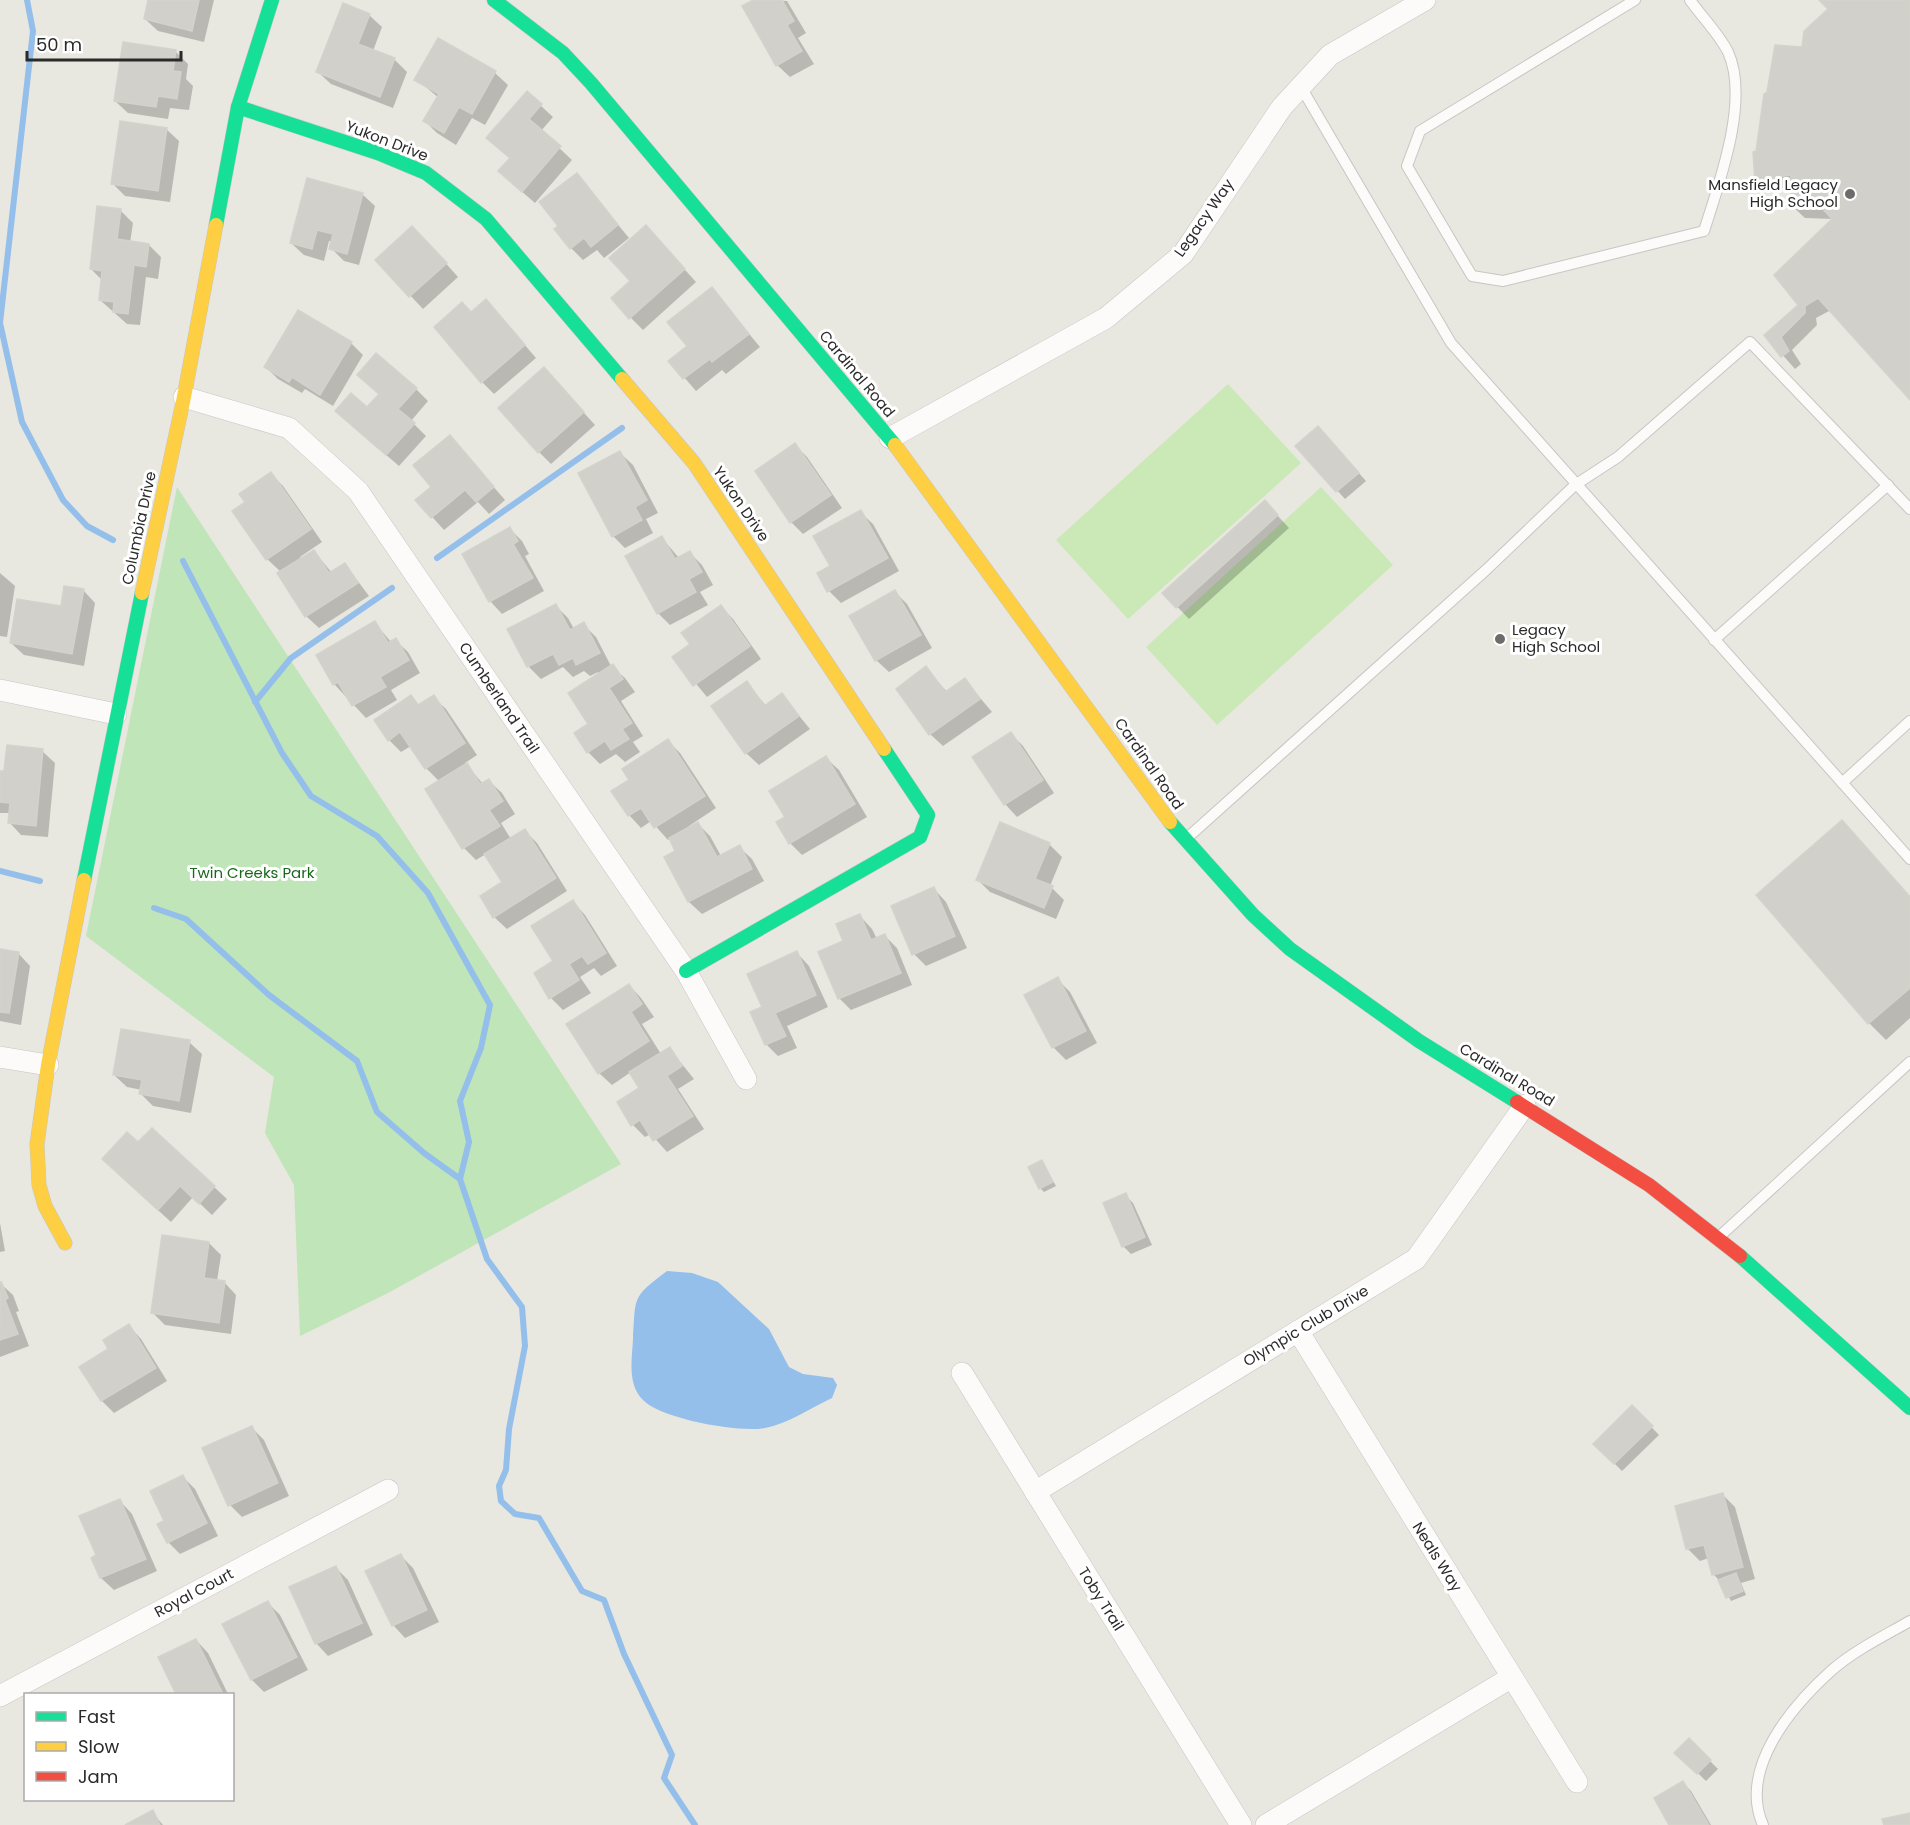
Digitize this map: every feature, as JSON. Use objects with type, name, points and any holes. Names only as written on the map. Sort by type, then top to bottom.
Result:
[{"type":"street","name":"Columbia Drive","points":[[65,1243],[45,1206],[39,1185],[37,1144],[48,1065],[116,714],[184,397],[238,107],[272,0]]},
{"type":"street","name":"Cardinal Road","points":[[494,0],[563,53],[591,83],[890,438],[1170,822],[1253,915],[1290,949],[1419,1041],[1650,1185],[1719,1236],[1910,1408]]},
{"type":"street","name":"Legacy Way","points":[[890,438],[1106,318],[1183,254],[1275,117],[1330,55],[1425,0]]},
{"type":"street","name":"Yukon Drive","points":[[238,107],[378,153],[426,173],[486,219],[694,463],[928,815],[920,837],[686,971]]},
{"type":"street","name":"Cumberland Trail","points":[[184,397],[289,428],[358,491],[686,971],[746,1079]]},
{"type":"street","points":[[0,690],[116,714]]},
{"type":"street","points":[[0,1057],[48,1065]]},
{"type":"street","name":"Olympic Club Drive","points":[[1035,1492],[1416,1259],[1525,1105]]},
{"type":"street","name":"Neals Way","points":[[1298,1331],[1577,1782]]},
{"type":"street","name":"Toby Trail","points":[[962,1373],[1241,1825]]},
{"type":"street","name":"Royal Court","points":[[0,1696],[388,1490]]},
{"type":"street","points":[[1266,1825],[1512,1677]]},
{"type":"lane","points":[[1635,0],[1420,131],[1407,166],[1472,276],[1503,280],[1704,231],[1725,164],[1737,86],[1727,52],[1690,0]]},
{"type":"lane","points":[[1301,87],[1451,343],[1910,859]]},
{"type":"lane","points":[[1186,839],[1486,570],[1575,484],[1618,457],[1750,342],[1910,509]]},
{"type":"lane","points":[[1714,640],[1888,485]]},
{"type":"lane","points":[[1842,783],[1910,721]]},
{"type":"lane","points":[[1719,1236],[1910,1062]]},
{"type":"lane","points":[[1763,1825],[1757,1797],[1763,1759],[1786,1722],[1833,1670],[1910,1621]]},
{"type":"green space","points":[[1228,384],[1301,463],[1128,619],[1056,540]]},
{"type":"green space","name":"Twin Creeks Park","points":[[177,487],[621,1164],[388,1293],[300,1336],[294,1185],[265,1133],[274,1077],[86,936]]},
{"type":"green space","points":[[1321,487],[1393,565],[1217,725],[1146,647]]},
{"type":"water","points":[[667,1271],[692,1273],[718,1282],[769,1329],[789,1367],[803,1374],[833,1378],[837,1385],[832,1398],[782,1423],[753,1429],[701,1423],[652,1407],[638,1394],[633,1379],[632,1355],[636,1306],[641,1293]]},
{"type":"building","points":[[148,0],[199,0],[192,31],[144,19]]},
{"type":"building","points":[[753,0],[782,0],[794,21],[787,25],[802,51],[776,66],[742,6]]},
{"type":"building","name":"Mansfield Legacy High School","points":[[1819,0],[1910,0],[1910,400],[1818,298],[1805,306],[1805,313],[1781,337],[1789,351],[1781,357],[1764,335],[1798,305],[1774,275],[1832,219],[1822,208],[1791,206],[1791,175],[1778,177],[1777,181],[1773,181],[1770,177],[1755,181],[1753,152],[1756,151],[1764,94],[1767,92],[1775,45],[1802,47],[1804,31],[1828,9]]},
{"type":"building","points":[[343,3],[370,14],[358,44],[395,58],[380,97],[316,72]]},
{"type":"building","points":[[438,38],[496,71],[472,114],[459,107],[444,133],[423,121],[439,94],[414,80]]},
{"type":"building","points":[[123,42],[176,50],[173,71],[181,72],[177,99],[158,96],[156,107],[114,101]]},
{"type":"building","points":[[527,91],[542,104],[529,119],[561,146],[522,192],[498,171],[510,158],[486,138]]},
{"type":"building","points":[[120,121],[167,128],[158,191],[111,184]]},
{"type":"building","points":[[577,173],[618,225],[591,247],[584,238],[570,249],[554,229],[558,226],[539,202]]},
{"type":"building","points":[[307,178],[363,193],[347,254],[329,249],[333,234],[317,230],[312,249],[290,243]]},
{"type":"building","points":[[97,206],[121,209],[117,239],[149,244],[146,267],[134,265],[128,314],[113,312],[114,302],[99,300],[102,271],[90,269]]},
{"type":"building","points":[[646,225],[685,269],[629,319],[611,298],[630,281],[609,258]]},
{"type":"building","points":[[412,226],[447,263],[409,297],[375,260]]},
{"type":"building","points":[[712,287],[749,334],[712,362],[710,359],[683,379],[668,361],[687,346],[667,322]]},
{"type":"building","points":[[486,299],[525,345],[481,383],[434,327],[462,302],[471,312]]},
{"type":"building","points":[[298,310],[352,342],[320,395],[292,377],[289,382],[264,367]]},
{"type":"building","points":[[376,353],[417,388],[398,409],[415,423],[386,455],[335,411],[351,393],[367,407],[379,394],[357,375]]},
{"type":"building","points":[[544,367],[584,412],[538,453],[498,408]]},
{"type":"building","points":[[1318,426],[1359,473],[1336,492],[1295,446]]},
{"type":"building","points":[[450,435],[494,487],[476,502],[465,490],[431,518],[415,500],[431,487],[413,465]]},
{"type":"building","points":[[795,443],[831,495],[790,523],[755,471]]},
{"type":"building","points":[[620,451],[647,500],[635,507],[642,520],[612,537],[578,473]]},
{"type":"building","points":[[271,472],[311,529],[266,560],[232,511],[245,502],[239,494]]},
{"type":"building","points":[[1265,500],[1278,515],[1176,608],[1162,593]]},
{"type":"building","points":[[861,510],[888,558],[827,592],[817,573],[830,566],[813,536]]},
{"type":"building","points":[[510,527],[518,541],[513,544],[533,578],[489,602],[462,554]]},
{"type":"building","points":[[662,536],[675,559],[690,551],[702,572],[689,579],[696,592],[657,614],[625,556]]},
{"type":"building","points":[[314,550],[329,573],[345,563],[358,583],[305,617],[277,573]]},
{"type":"building","points":[[64,586],[84,589],[72,654],[10,643],[17,599],[61,606]]},
{"type":"building","points":[[895,590],[921,635],[875,661],[849,616]]},
{"type":"building","points":[[556,604],[570,630],[584,622],[600,653],[576,665],[573,658],[559,665],[553,654],[527,667],[507,629]]},
{"type":"building","points":[[721,605],[750,646],[693,686],[672,657],[690,644],[681,633]]},
{"type":"building","points":[[375,621],[388,643],[396,638],[409,660],[380,677],[386,687],[352,706],[338,682],[333,685],[316,655]]},
{"type":"building","points":[[613,664],[623,679],[609,688],[632,723],[622,729],[629,739],[611,750],[605,741],[587,753],[574,733],[588,724],[568,693]]},
{"type":"building","points":[[926,666],[945,692],[965,678],[980,699],[929,735],[896,689]]},
{"type":"building","points":[[747,681],[764,706],[782,693],[799,716],[745,754],[711,706]]},
{"type":"building","points":[[411,695],[418,705],[434,695],[465,743],[425,769],[400,732],[388,741],[374,720]]},
{"type":"building","points":[[1011,732],[1043,780],[1004,805],[972,757]]},
{"type":"building","points":[[668,739],[705,796],[654,828],[641,808],[628,816],[611,791],[629,780],[622,769]]},
{"type":"building","points":[[7,745],[43,749],[36,826],[8,823],[10,803],[0,802],[0,771],[4,771]]},
{"type":"building","points":[[826,756],[855,804],[789,844],[776,822],[785,817],[769,791]]},
{"type":"building","points":[[467,763],[480,784],[489,779],[503,801],[489,810],[500,826],[462,849],[425,789]]},
{"type":"building","points":[[1842,820],[1910,897],[1910,988],[1868,1024],[1756,895]]},
{"type":"building","points":[[698,822],[717,857],[740,845],[752,869],[688,902],[664,857],[675,851],[669,838]]},
{"type":"building","points":[[1000,822],[1050,843],[1035,879],[1053,886],[1044,908],[976,880]]},
{"type":"building","points":[[525,829],[556,878],[493,918],[480,896],[502,882],[484,854]]},
{"type":"building","points":[[934,887],[955,936],[912,955],[891,906]]},
{"type":"building","points":[[573,900],[606,953],[588,964],[582,956],[569,964],[579,980],[549,999],[534,973],[553,961],[531,926]]},
{"type":"building","points":[[860,914],[871,940],[885,934],[901,973],[838,999],[818,952],[843,941],[836,924]]},
{"type":"building","points":[[0,949],[19,952],[9,1013],[0,1012]]},
{"type":"building","points":[[797,951],[816,995],[775,1013],[786,1036],[765,1045],[750,1012],[762,1007],[747,974]]},
{"type":"building","points":[[1058,977],[1086,1031],[1052,1048],[1024,995]]},
{"type":"building","points":[[629,984],[642,1004],[631,1012],[649,1041],[598,1074],[566,1024]]},
{"type":"building","points":[[121,1029],[190,1040],[179,1101],[139,1094],[142,1080],[113,1075]]},
{"type":"building","points":[[670,1047],[682,1066],[667,1076],[693,1116],[653,1141],[640,1120],[631,1126],[617,1102],[639,1088],[629,1072]]},
{"type":"building","points":[[152,1128],[215,1186],[199,1204],[180,1186],[158,1210],[102,1159],[127,1132],[138,1142]]},
{"type":"building","points":[[1042,1160],[1053,1182],[1039,1189],[1028,1167]]},
{"type":"building","points":[[1126,1193],[1145,1237],[1122,1247],[1103,1203]]},
{"type":"building","points":[[162,1235],[209,1242],[204,1278],[225,1281],[219,1323],[151,1313]]},
{"type":"building","points":[[1,1281],[8,1298],[5,1300],[18,1334],[0,1340]]},
{"type":"building","points":[[129,1324],[156,1368],[101,1401],[79,1367],[108,1349],[103,1340]]},
{"type":"building","points":[[1632,1405],[1653,1426],[1614,1464],[1593,1444]]},
{"type":"building","points":[[252,1426],[278,1483],[228,1506],[202,1448]]},
{"type":"building","points":[[183,1475],[207,1523],[167,1543],[157,1524],[164,1521],[150,1491]]},
{"type":"building","points":[[1723,1493],[1743,1567],[1712,1575],[1704,1545],[1686,1549],[1675,1506]]},
{"type":"building","points":[[120,1499],[146,1559],[100,1578],[91,1558],[96,1555],[79,1516]]},
{"type":"building","points":[[401,1554],[427,1610],[392,1626],[365,1571]]},
{"type":"building","points":[[336,1566],[362,1623],[315,1644],[289,1587]]},
{"type":"building","points":[[1736,1573],[1743,1591],[1726,1598],[1718,1580]]},
{"type":"building","points":[[268,1601],[297,1657],[251,1680],[222,1624]]},
{"type":"building","points":[[196,1639],[223,1693],[176,1693],[158,1657]]},
{"type":"building","points":[[1689,1738],[1711,1760],[1697,1774],[1674,1753]]},
{"type":"building","points":[[1683,1781],[1709,1825],[1669,1825],[1654,1798]]},
{"type":"building","points":[[153,1810],[160,1825],[125,1825]]},
{"type":"building","points":[[1910,1813],[1910,1825],[1884,1825],[1882,1819]]},
{"type":"waterway","points":[[0,323],[33,31],[27,0]]},
{"type":"waterway","points":[[0,323],[22,422],[63,500],[87,526],[113,540]]},
{"type":"waterway","points":[[437,558],[622,428]]},
{"type":"waterway","points":[[183,561],[282,753],[311,796],[377,836],[428,893],[490,1005],[481,1048],[460,1101],[469,1142],[460,1179],[487,1259],[522,1307],[525,1346],[509,1429],[506,1470],[499,1486],[501,1501],[515,1514],[539,1518],[582,1591],[604,1600],[624,1654],[672,1755],[664,1778],[695,1825]]},
{"type":"waterway","points":[[255,702],[291,658],[392,588]]},
{"type":"waterway","points":[[0,871],[40,881]]},
{"type":"waterway","points":[[154,908],[186,919],[269,995],[357,1061],[377,1112],[424,1153],[460,1179]]},
{"type":"traffic: fast","points":[[216,225],[238,107],[272,0]]},
{"type":"traffic: fast","points":[[494,0],[563,53],[591,83],[895,445]]},
{"type":"traffic: fast","points":[[238,107],[378,153],[426,173],[486,219],[622,379]]},
{"type":"traffic: fast","points":[[84,880],[142,593]]},
{"type":"traffic: fast","points":[[686,971],[920,837],[928,815],[884,749]]},
{"type":"traffic: fast","points":[[1170,822],[1253,915],[1290,949],[1419,1041],[1517,1102]]},
{"type":"traffic: fast","points":[[1740,1256],[1910,1408]]},
{"type":"traffic: slow","points":[[142,593],[184,397],[216,225]]},
{"type":"traffic: slow","points":[[622,379],[694,463],[884,749]]},
{"type":"traffic: slow","points":[[895,445],[1170,822]]},
{"type":"traffic: slow","points":[[65,1243],[45,1206],[39,1185],[37,1144],[48,1065],[84,880]]},
{"type":"traffic: jam","points":[[1517,1102],[1649,1185],[1740,1256]]},
{"type":"place","name":"Mansfield Legacy High School","points":[[1850,194]]},
{"type":"place","name":"Legacy High School","points":[[1500,639]]}]
